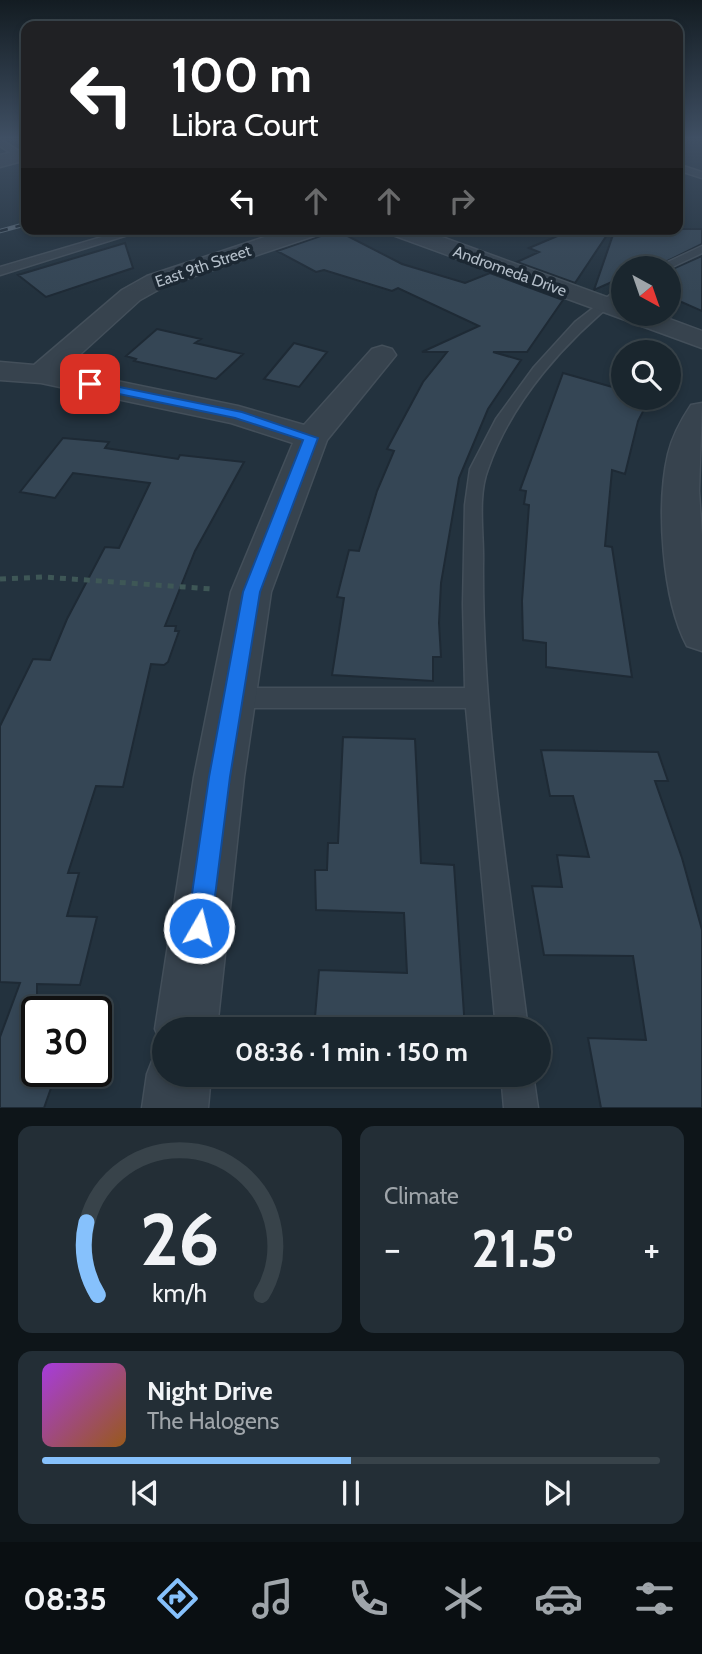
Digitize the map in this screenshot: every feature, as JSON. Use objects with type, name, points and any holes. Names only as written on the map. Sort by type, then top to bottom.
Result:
[{"type":"street","name":"East 9th Street","points":[[40,374],[131,295],[156,281],[294,235]]},
{"type":"street","name":"Andromeda Drive","points":[[414,235],[611,308]]},
{"type":"street","name":"Andromeda Drive","points":[[661,326],[702,341]]},
{"type":"street","points":[[188,1017],[233,698],[251,592],[311,438],[383,355]]},
{"type":"street","points":[[0,371],[40,374],[238,415],[311,438]]},
{"type":"street","points":[[702,412],[684,453],[680,501],[693,609],[702,634]]},
{"type":"street","points":[[175,1108],[177,1087]]},
{"type":"lane","points":[[0,271],[122,235]]},
{"type":"lane","points":[[681,258],[702,248]]},
{"type":"lane","points":[[511,1017],[475,698],[472,582],[478,471],[512,405],[536,374],[611,315]]},
{"type":"lane","points":[[233,698],[475,698]]},
{"type":"lane","points":[[519,1087],[521,1108]]},
{"type":"path","points":[[0,579],[44,577],[251,592]]},
{"type":"building","points":[[683,229],[702,229],[702,244],[678,256],[611,256],[611,282],[594,290],[613,235],[683,235]]},
{"type":"building","points":[[346,235],[402,264],[465,283],[490,273],[563,300],[527,352],[493,352],[521,360],[488,409],[459,478],[441,583],[441,657],[433,657],[433,681],[332,675],[344,598],[337,597],[349,550],[359,551],[377,491],[394,451],[387,449],[423,382],[447,352],[422,352],[479,326],[398,288],[392,291],[324,270],[316,272],[277,251],[321,236]]},
{"type":"building","points":[[560,235],[607,235],[575,283],[517,262],[539,252],[529,248]]},
{"type":"building","points":[[125,243],[133,268],[46,297],[18,275]]},
{"type":"building","points":[[702,256],[702,311],[681,302],[681,265]]},
{"type":"building","points":[[157,329],[201,339],[195,343],[243,354],[216,379],[134,361],[136,359],[126,356]]},
{"type":"building","points":[[294,343],[327,352],[299,387],[264,379]]},
{"type":"building","points":[[563,373],[611,387],[611,410],[644,410],[638,421],[625,474],[612,470],[605,546],[612,547],[632,677],[546,667],[546,643],[523,640],[522,601],[529,505],[524,504],[526,491],[520,490]]},
{"type":"building","points":[[63,438],[109,442],[105,448],[178,459],[180,455],[244,462],[195,551],[165,626],[176,626],[175,631],[179,631],[168,662],[164,665],[151,664],[123,787],[96,786],[68,873],[79,873],[67,916],[97,917],[80,985],[37,984],[37,996],[21,996],[21,1087],[51,1087],[44,1108],[0,1108],[0,1037],[20,983],[0,982],[0,726],[33,659],[50,660],[67,619],[105,547],[119,548],[150,483],[73,473],[55,498],[20,492]]},
{"type":"building","points":[[343,737],[415,739],[421,863],[454,865],[464,1017],[315,1017],[319,970],[407,973],[404,913],[316,910],[315,870],[327,870],[328,843],[338,843]]},
{"type":"building","points":[[541,750],[658,752],[668,781],[655,781],[682,858],[702,930],[702,1108],[601,1108],[588,1038],[646,1040],[633,956],[544,955],[532,886],[562,887],[557,855],[589,857],[573,796],[550,796]]},
{"type":"railway","points":[[0,231],[21,225]]},
{"type":"route","points":[[90,384],[238,415],[311,438],[251,592],[219,777],[199,928]]}]
